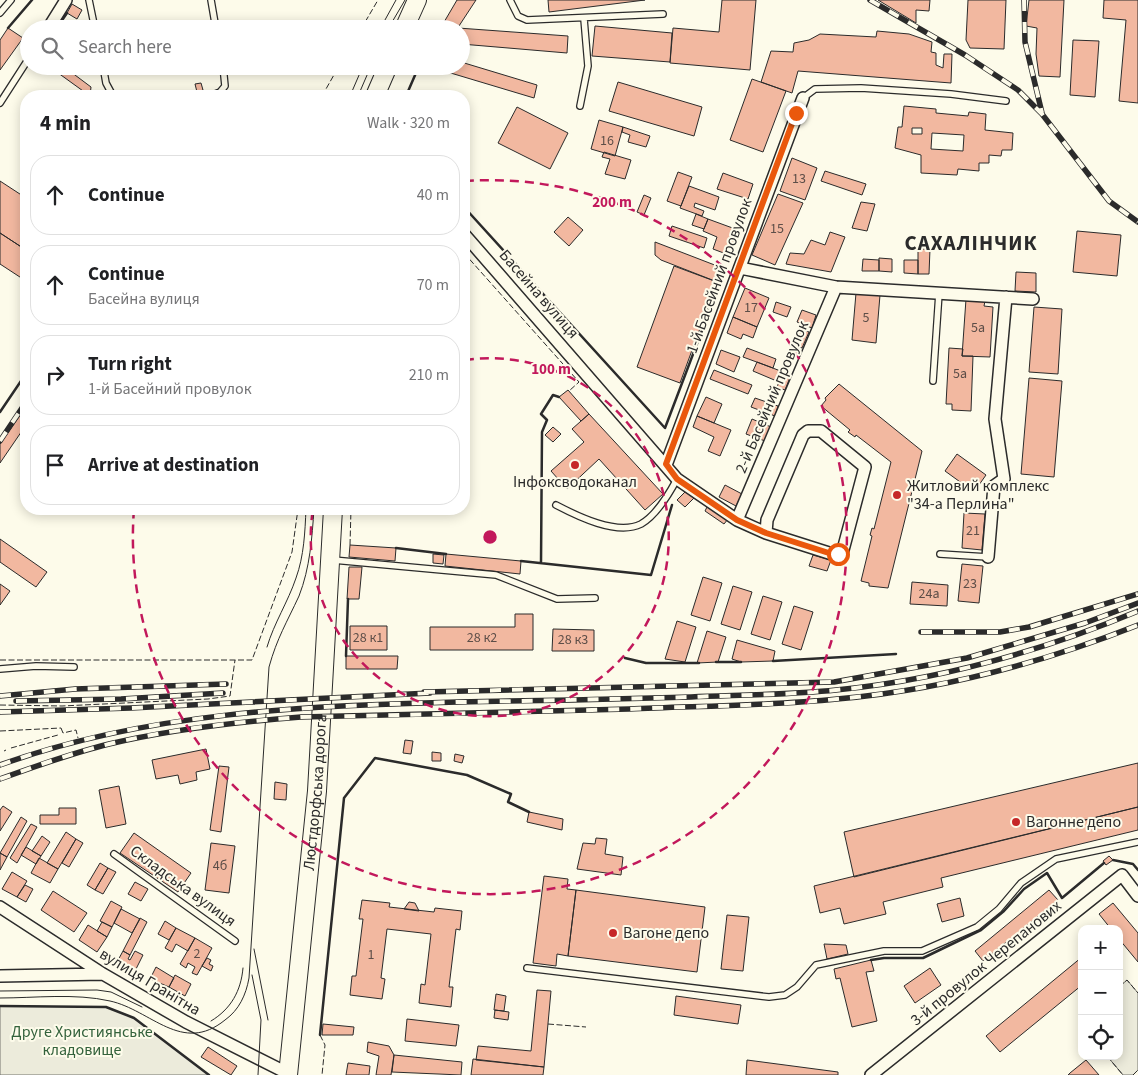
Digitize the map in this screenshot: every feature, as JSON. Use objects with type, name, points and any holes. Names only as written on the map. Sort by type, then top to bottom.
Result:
[{"type":"main road","points":[[408,20],[417,0]]},
{"type":"main road","points":[[378,90],[384,75]]},
{"type":"main road","name":"Люстдорфська дорога","points":[[288,1074],[317,791],[333,515]]},
{"type":"street","points":[[54,20],[66,0]]},
{"type":"street","name":"1-й Басейний провулок","points":[[666,464],[803,98]]},
{"type":"street","name":"Басейна вулиця","points":[[470,241],[666,464],[677,479],[737,520],[766,533],[832,554],[838,554],[843,550],[865,466],[821,431],[808,431],[803,435],[767,520],[766,533]]},
{"type":"street","points":[[740,268],[836,287],[1033,299]]},
{"type":"street","name":"2-й Басейний провулок","points":[[737,520],[836,287]]},
{"type":"street","points":[[988,557],[994,486],[1004,479],[996,419],[1006,297]]},
{"type":"street","name":"3-й провулок Черепанових","points":[[871,1075],[1122,875],[1138,896]]},
{"type":"street","name":"вулиця Гранітна","points":[[0,907],[103,974],[193,1026],[288,1074]]},
{"type":"street","points":[[0,976],[103,974]]},
{"type":"lane","points":[[0,13],[11,0]]},
{"type":"lane","points":[[89,0],[93,20]]},
{"type":"lane","points":[[210,0],[214,20]]},
{"type":"lane","points":[[510,0],[518,16],[527,20],[584,19],[662,14]]},
{"type":"lane","points":[[580,106],[588,66],[584,19]]},
{"type":"lane","points":[[0,103],[20,72]]},
{"type":"lane","points":[[105,75],[110,90]]},
{"type":"lane","points":[[221,90],[224,86],[223,75]]},
{"type":"lane","points":[[803,98],[815,89],[861,88],[951,94],[1006,101]]},
{"type":"lane","points":[[933,381],[939,293]]},
{"type":"lane","points":[[556,505],[583,519],[613,526],[630,527],[642,523],[666,499],[677,479]]},
{"type":"lane","points":[[940,554],[988,557]]},
{"type":"lane","points":[[331,560],[496,574],[557,599],[595,598]]},
{"type":"lane","points":[[0,668],[36,666],[74,667]]},
{"type":"lane","points":[[527,968],[769,997],[785,995],[798,987],[816,965],[884,951],[922,951],[977,927],[999,910],[1021,883],[1056,859],[1138,842]]},
{"type":"lane","name":"Складська вулиця","points":[[114,854],[235,941]]},
{"type":"green space","points":[[1127,980],[1138,993],[1138,1070],[1133,1075],[1123,1075],[1110,1060],[1123,1060],[1123,984]]},
{"type":"green space","name":"Друге Християнське кладовище","points":[[0,1006],[106,1007],[134,1018],[209,1075],[0,1075]]},
{"type":"building","points":[[457,0],[476,0],[463,20],[445,20]]},
{"type":"building","points":[[548,0],[645,0],[549,12]]},
{"type":"building","points":[[722,0],[756,0],[750,70],[670,63],[673,28],[719,32]]},
{"type":"building","points":[[878,0],[930,0],[929,11],[916,10],[916,23]]},
{"type":"building","points":[[968,0],[1006,0],[1004,49],[970,48],[966,40]]},
{"type":"building","points":[[1029,0],[1064,0],[1060,77],[1039,76],[1036,54],[1037,28],[1026,26]]},
{"type":"building","points":[[1104,0],[1138,0],[1138,103],[1119,101],[1126,20],[1103,18]]},
{"type":"building","points":[[72,4],[82,10],[77,19],[67,13]]},
{"type":"building","points":[[595,26],[672,33],[670,62],[592,56]]},
{"type":"building","points":[[8,28],[20,36],[20,42],[0,70],[0,40]]},
{"type":"building","points":[[470,29],[568,36],[567,53],[470,45]]},
{"type":"building","points":[[877,31],[909,34],[932,42],[931,52],[936,53],[936,65],[943,68],[944,54],[952,54],[951,83],[798,71],[792,93],[761,82],[771,51],[793,52],[794,43],[809,40],[820,34],[876,37]]},
{"type":"building","points":[[1073,40],[1099,41],[1095,97],[1070,95]]},
{"type":"building","points":[[470,65],[537,85],[534,98],[457,75],[470,75]]},
{"type":"building","points":[[61,75],[75,75],[91,87],[91,90],[82,90]]},
{"type":"building","points":[[752,79],[786,91],[763,152],[730,140]]},
{"type":"building","points":[[618,82],[702,107],[694,136],[609,111]]},
{"type":"building","points":[[201,83],[203,90],[196,90],[195,84]]},
{"type":"building","points":[[904,106],[936,109],[936,113],[968,116],[969,112],[986,114],[985,130],[1013,133],[1012,150],[1002,150],[1001,156],[989,155],[989,163],[979,163],[979,171],[958,169],[957,175],[921,173],[921,155],[895,148],[898,127],[902,127]],"holes":[[[912,128],[922,128],[922,134],[912,134]],[[932,133],[964,135],[963,151],[931,149]]]},
{"type":"building","points":[[517,107],[568,133],[550,169],[498,143]]},
{"type":"building","points":[[599,120],[623,127],[615,156],[591,149]]},
{"type":"building","points":[[623,127],[650,136],[646,147],[628,142],[630,135],[622,132]]},
{"type":"building","points":[[604,152],[631,160],[625,179],[605,174],[610,159],[602,157]]},
{"type":"building","points":[[792,158],[817,168],[805,200],[780,191]]},
{"type":"building","points":[[825,171],[866,184],[862,195],[821,181]]},
{"type":"building","points":[[678,172],[692,177],[681,206],[667,201]]},
{"type":"building","points":[[723,173],[753,184],[748,199],[717,189]]},
{"type":"building","points":[[0,181],[20,194],[20,246],[0,233]]},
{"type":"building","points":[[689,186],[719,197],[715,210],[695,203],[694,207],[704,211],[702,216],[680,208]]},
{"type":"building","points":[[778,194],[803,203],[775,265],[752,255]]},
{"type":"building","points":[[644,195],[651,198],[644,215],[637,212]]},
{"type":"building","points":[[861,202],[875,204],[867,231],[852,228]]},
{"type":"building","points":[[696,214],[708,219],[704,229],[692,225]]},
{"type":"building","points":[[568,217],[583,230],[569,246],[554,232]]},
{"type":"building","points":[[708,219],[738,230],[729,255],[713,249],[717,237],[703,231]]},
{"type":"building","points":[[672,226],[707,238],[704,248],[669,236]]},
{"type":"building","points":[[1077,231],[1121,235],[1117,276],[1073,272]]},
{"type":"building","points":[[830,232],[845,237],[831,272],[786,264],[790,253],[804,254],[811,240],[825,245]]},
{"type":"building","points":[[0,233],[20,246],[20,277],[0,264]]},
{"type":"building","points":[[655,242],[725,269],[720,283],[661,260],[655,255]]},
{"type":"building","points":[[918,249],[930,249],[929,274],[918,274]]},
{"type":"building","points":[[879,258],[892,259],[892,272],[879,271]]},
{"type":"building","points":[[863,259],[879,260],[879,271],[862,271]]},
{"type":"building","points":[[904,260],[918,260],[918,274],[904,273]]},
{"type":"building","points":[[674,266],[717,282],[680,383],[637,367]]},
{"type":"building","points":[[1016,272],[1036,273],[1036,292],[1015,291]]},
{"type":"building","points":[[745,288],[769,298],[757,327],[733,317]]},
{"type":"building","points":[[856,293],[880,295],[876,343],[852,340]]},
{"type":"building","points":[[966,299],[985,301],[984,306],[993,307],[990,357],[962,356]]},
{"type":"building","points":[[776,302],[791,307],[787,317],[773,312]]},
{"type":"building","points":[[1034,307],[1062,309],[1058,374],[1029,372]]},
{"type":"building","points":[[802,310],[816,315],[812,328],[797,322]]},
{"type":"building","points":[[733,317],[757,327],[753,338],[743,334],[741,339],[727,333]]},
{"type":"building","points":[[799,328],[809,332],[802,348],[792,344]]},
{"type":"building","points":[[747,348],[776,359],[773,368],[743,357]]},
{"type":"building","points":[[949,348],[963,349],[962,356],[973,356],[971,411],[952,410],[952,404],[946,404]]},
{"type":"building","points":[[721,350],[740,357],[734,372],[716,364]]},
{"type":"building","points":[[757,362],[791,375],[785,390],[777,387],[779,382],[753,371]]},
{"type":"building","points":[[714,370],[752,385],[748,394],[710,379]]},
{"type":"building","points":[[1029,378],[1062,381],[1054,477],[1021,474]]},
{"type":"building","name":"Житловий комплекс \"34-а Перлина\"","points":[[839,384],[922,451],[888,588],[869,586],[869,583],[861,581],[872,536],[870,535],[872,528],[874,529],[891,462],[856,435],[855,437],[848,432],[850,430],[821,406],[826,400],[825,398]]},
{"type":"building","points":[[568,390],[589,414],[581,421],[559,397]]},
{"type":"building","points":[[706,397],[722,404],[714,423],[697,416]]},
{"type":"building","points":[[755,398],[778,406],[775,416],[751,407]]},
{"type":"building","name":"Інфоксводоканал","points":[[589,414],[663,494],[645,510],[599,459],[567,489],[551,471],[584,442],[572,429]]},
{"type":"building","points":[[20,416],[20,434],[0,463],[0,444]]},
{"type":"building","points":[[697,416],[731,430],[720,456],[708,451],[714,437],[693,427]]},
{"type":"building","points":[[752,419],[771,427],[765,441],[746,434]]},
{"type":"building","points":[[553,427],[561,434],[553,442],[545,435]]},
{"type":"building","points":[[957,454],[986,475],[974,492],[945,471]]},
{"type":"building","points":[[725,485],[742,494],[736,506],[719,497]]},
{"type":"building","points":[[687,490],[695,497],[685,507],[677,500]]},
{"type":"building","points":[[708,505],[728,519],[724,524],[705,511]]},
{"type":"building","points":[[964,513],[985,514],[982,550],[962,548]]},
{"type":"building","points":[[0,539],[47,572],[36,587],[0,562]]},
{"type":"building","points":[[350,545],[396,548],[395,561],[349,557]]},
{"type":"building","points":[[433,554],[444,555],[443,564],[433,563]]},
{"type":"building","points":[[446,554],[521,561],[520,574],[445,566]]},
{"type":"building","points":[[813,555],[831,560],[827,571],[809,566]]},
{"type":"building","points":[[962,564],[983,566],[979,603],[958,601]]},
{"type":"building","points":[[349,567],[362,567],[359,599],[347,599]]},
{"type":"building","points":[[703,577],[722,583],[710,621],[691,615]]},
{"type":"building","points":[[912,582],[948,585],[947,606],[910,604]]},
{"type":"building","points":[[0,584],[10,591],[0,605]]},
{"type":"building","points":[[733,586],[752,592],[740,630],[721,624]]},
{"type":"building","points":[[763,596],[782,602],[770,640],[751,634]]},
{"type":"building","points":[[794,606],[813,612],[801,650],[782,644]]},
{"type":"building","points":[[515,614],[533,614],[533,650],[430,650],[430,627],[515,627]]},
{"type":"building","points":[[677,621],[696,627],[685,662],[665,659]]},
{"type":"building","points":[[350,626],[387,626],[387,650],[350,650]]},
{"type":"building","points":[[553,629],[594,630],[594,651],[552,651]]},
{"type":"building","points":[[707,631],[726,637],[718,662],[697,663]]},
{"type":"building","points":[[737,640],[775,651],[773,661],[741,662],[732,659]]},
{"type":"building","points":[[346,656],[398,656],[397,669],[346,669]]},
{"type":"building","points":[[405,740],[413,741],[411,754],[403,753]]},
{"type":"building","points":[[206,749],[210,769],[196,772],[197,780],[180,784],[178,775],[156,779],[152,760]]},
{"type":"building","points":[[432,752],[441,753],[441,761],[432,761]]},
{"type":"building","points":[[455,754],[464,756],[462,763],[454,761]]},
{"type":"building","points":[[1138,763],[1138,807],[854,877],[844,832]]},
{"type":"building","points":[[219,766],[229,767],[221,832],[210,830]]},
{"type":"building","points":[[275,782],[287,784],[286,800],[274,799]]},
{"type":"building","points":[[119,786],[126,824],[106,828],[99,790]]},
{"type":"building","points":[[3,806],[12,812],[0,831],[0,810]]},
{"type":"building","points":[[1138,807],[1138,830],[941,878],[943,887],[883,902],[886,914],[844,924],[840,908],[820,913],[814,886]]},
{"type":"building","points":[[59,808],[76,808],[76,824],[40,824],[40,815],[59,815]]},
{"type":"building","points":[[529,812],[563,819],[562,830],[527,822]]},
{"type":"building","points":[[21,817],[27,821],[7,857],[0,853]]},
{"type":"building","points":[[31,824],[37,827],[17,863],[10,858]]},
{"type":"building","points":[[66,832],[76,839],[58,869],[47,863]]},
{"type":"building","points":[[134,833],[191,873],[178,892],[120,853]]},
{"type":"building","points":[[42,836],[50,842],[41,856],[32,851]]},
{"type":"building","points":[[596,838],[607,839],[605,854],[623,857],[621,875],[577,869],[583,843],[595,844]]},
{"type":"building","points":[[76,839],[83,843],[69,867],[62,863]]},
{"type":"building","points":[[211,843],[235,846],[229,893],[205,890]]},
{"type":"building","points":[[26,847],[41,856],[36,864],[21,855]]},
{"type":"building","points":[[0,853],[7,857],[0,870]]},
{"type":"building","points":[[1109,856],[1113,860],[1106,865],[1103,861]]},
{"type":"building","points":[[39,858],[58,869],[50,883],[31,873]]},
{"type":"building","points":[[100,863],[108,868],[95,890],[87,885]]},
{"type":"building","points":[[108,868],[116,872],[103,894],[95,890]]},
{"type":"building","points":[[12,872],[27,881],[17,897],[2,889]]},
{"type":"building","points":[[544,876],[568,879],[567,889],[576,890],[568,956],[557,954],[556,966],[533,963]]},
{"type":"building","points":[[135,882],[148,889],[141,901],[128,894]]},
{"type":"building","points":[[25,885],[33,889],[26,902],[17,897]]},
{"type":"building","points":[[576,890],[705,907],[697,972],[568,956]]},
{"type":"building","points":[[1049,890],[1058,900],[983,961],[975,951]]},
{"type":"building","points":[[53,891],[87,913],[74,932],[41,910]]},
{"type":"building","points":[[960,898],[964,916],[942,922],[937,904]]},
{"type":"building","points":[[362,900],[390,903],[389,907],[434,912],[435,908],[462,911],[460,930],[456,929],[449,987],[453,987],[451,1007],[419,1003],[421,984],[425,985],[431,934],[387,929],[381,978],[385,979],[382,999],[350,995],[352,976],[356,976],[363,919],[359,919]]},
{"type":"building","points":[[111,901],[122,907],[112,927],[100,921]]},
{"type":"building","points":[[409,902],[415,903],[419,911],[404,909]]},
{"type":"building","points":[[1113,903],[1138,933],[1138,962],[1123,944],[1123,925],[1108,925],[1099,914]]},
{"type":"building","points":[[121,909],[140,919],[132,933],[114,923]]},
{"type":"building","points":[[727,915],[749,917],[743,971],[721,969]]},
{"type":"building","points":[[140,918],[147,922],[130,955],[123,951]]},
{"type":"building","points":[[165,921],[176,928],[169,940],[158,934]]},
{"type":"building","points":[[102,922],[112,927],[107,937],[97,931]]},
{"type":"building","points":[[88,925],[107,937],[97,952],[79,940]]},
{"type":"building","points":[[176,928],[195,938],[188,951],[176,944],[172,952],[165,948]]},
{"type":"building","points":[[195,938],[212,948],[197,975],[192,973],[195,967],[188,963],[186,968],[180,964]]},
{"type":"building","points":[[824,944],[846,945],[848,954],[827,959]]},
{"type":"building","points":[[123,951],[130,955],[128,959],[130,960],[135,951],[143,955],[135,971],[117,962]]},
{"type":"building","points":[[207,958],[211,960],[209,964],[213,966],[211,971],[202,966]]},
{"type":"building","points":[[871,960],[874,971],[866,972],[877,1021],[852,1027],[840,978],[836,979],[834,969]]},
{"type":"building","points":[[1078,960],[1078,988],[1000,1052],[986,1036]]},
{"type":"building","points":[[156,967],[174,978],[169,987],[150,979]]},
{"type":"building","points":[[930,968],[941,985],[915,1003],[904,986]]},
{"type":"building","points":[[175,975],[191,984],[185,996],[169,987]]},
{"type":"building","points":[[537,990],[551,991],[544,1067],[476,1060],[478,1046],[531,1051]]},
{"type":"building","points":[[496,994],[506,996],[504,1011],[494,1010]]},
{"type":"building","points":[[676,996],[741,1005],[738,1024],[674,1015]]},
{"type":"building","points":[[495,1010],[509,1012],[508,1020],[494,1018]]},
{"type":"building","points":[[407,1019],[459,1025],[456,1046],[405,1041]]},
{"type":"building","points":[[323,1024],[354,1027],[353,1035],[322,1035]]},
{"type":"building","points":[[368,1042],[389,1046],[394,1055],[391,1075],[376,1075],[379,1056],[367,1052]]},
{"type":"building","points":[[208,1047],[237,1066],[231,1075],[201,1057]]},
{"type":"building","points":[[394,1055],[462,1062],[461,1075],[392,1072]]},
{"type":"building","points":[[473,1059],[544,1067],[543,1075],[471,1075]]},
{"type":"building","points":[[747,1060],[838,1072],[838,1075],[746,1075]]},
{"type":"building","points":[[1086,1060],[1099,1075],[1068,1075]]},
{"type":"building","points":[[348,1063],[370,1066],[369,1075],[346,1075]]},
{"type":"tram line","points":[[385,20],[396,0]]},
{"type":"tram line","points":[[393,20],[405,0]]},
{"type":"tram line","points":[[353,90],[359,75]]},
{"type":"tram line","points":[[361,90],[367,75]]},
{"type":"tram line","points":[[267,647],[299,570],[304,544],[306,515]]},
{"type":"tram line","points":[[0,998],[83,997],[110,1001],[125,1006],[167,1027],[181,1032],[195,1033],[209,1030],[225,1020],[238,1007],[244,996],[249,978],[269,667],[306,575],[313,515]]},
{"type":"tram line","points":[[254,949],[268,1020]]},
{"type":"tram line","points":[[211,1021],[224,1011],[234,999],[240,984],[243,968]]},
{"type":"tram line","points":[[252,975],[261,1020],[258,1075]]},
{"type":"tram line","points":[[0,991],[97,990],[111,992],[142,1007]]},
{"type":"railway","points":[[870,0],[965,55],[1018,90],[1042,114],[1109,201],[1138,222]]},
{"type":"railway","points":[[1024,0],[1025,42],[1042,113]]},
{"type":"railway","points":[[0,441],[20,411]]},
{"type":"railway","points":[[921,632],[1000,632],[1029,627],[1138,594]]},
{"type":"railway","points":[[424,692],[834,682],[967,658],[1085,623],[1138,603]]},
{"type":"railway","points":[[0,765],[56,747],[112,733],[226,715],[342,706],[781,694],[875,685],[914,679],[990,662],[1065,639],[1138,611]]},
{"type":"railway","points":[[0,779],[109,744],[180,730],[252,721],[301,717],[759,704],[876,695],[952,682],[1028,663],[1138,625]]},
{"type":"railway","points":[[0,696],[75,689],[226,684]]},
{"type":"railway","points":[[16,701],[121,699],[223,693]]},
{"type":"railway","points":[[0,712],[131,708],[430,693]]},
{"type":"fence","points":[[366,20],[378,0]]},
{"type":"fence","points":[[325,90],[334,75]]},
{"type":"fence","points":[[470,260],[579,382],[569,391]]},
{"type":"fence","points":[[0,660],[252,660],[292,552],[297,515]]},
{"type":"fence","points":[[350,545],[351,515]]},
{"type":"fence","points":[[0,705],[62,706],[208,699],[230,696],[235,660]]},
{"type":"fence","points":[[61,728],[63,733],[76,730],[78,738]]},
{"type":"fence","points":[[0,731],[61,728]]},
{"type":"fence","points":[[11,748],[58,735]]},
{"type":"fence","points":[[1123,984],[1127,980],[1138,993]]},
{"type":"fence","points":[[548,1024],[586,1027]]},
{"type":"fence","points":[[320,1035],[325,1045],[322,1075]]},
{"type":"fence","points":[[1110,1060],[1123,1075]]},
{"type":"fence","points":[[1133,1075],[1138,1070]]},
{"type":"wall","points":[[8,28],[32,0]]},
{"type":"wall","points":[[62,20],[67,13]]},
{"type":"wall","points":[[409,90],[415,75]]},
{"type":"wall","points":[[470,214],[665,428],[720,283]]},
{"type":"wall","points":[[0,412],[20,382]]},
{"type":"wall","points":[[541,563],[542,432],[547,420],[541,414],[553,395],[559,397]]},
{"type":"wall","points":[[521,561],[651,575],[672,505]]},
{"type":"wall","points":[[396,548],[446,554]]},
{"type":"wall","points":[[346,656],[348,599]]},
{"type":"wall","points":[[773,661],[896,654]]},
{"type":"wall","points":[[625,658],[646,663],[699,663]]},
{"type":"wall","points":[[716,662],[741,662]]},
{"type":"wall","points":[[320,1035],[344,798],[375,758],[467,775],[511,794],[508,802],[529,812]]},
{"type":"wall","points":[[1113,860],[1133,864],[1138,870]]},
{"type":"wall","points":[[871,960],[923,958],[981,930],[1004,911],[1024,889],[1047,873],[1062,898],[1104,863]]},
{"type":"wall","points":[[0,1006],[106,1007],[134,1018],[209,1075]]},
{"type":"place","name":"Інфоксводоканал","points":[[575,465]]},
{"type":"place","name":"Житловий комплекс \"34-а Перлина\"","points":[[897,495]]},
{"type":"place","name":"Вагонне депо","points":[[1016,822]]},
{"type":"place","name":"Вагоне депо","points":[[613,933]]},
{"type":"district","name":"САХАЛІНЧИК","points":[[971,243]]},
{"type":"route","points":[[796,113],[666,464],[677,479],[737,520],[766,533],[832,554],[838,554]]}]
